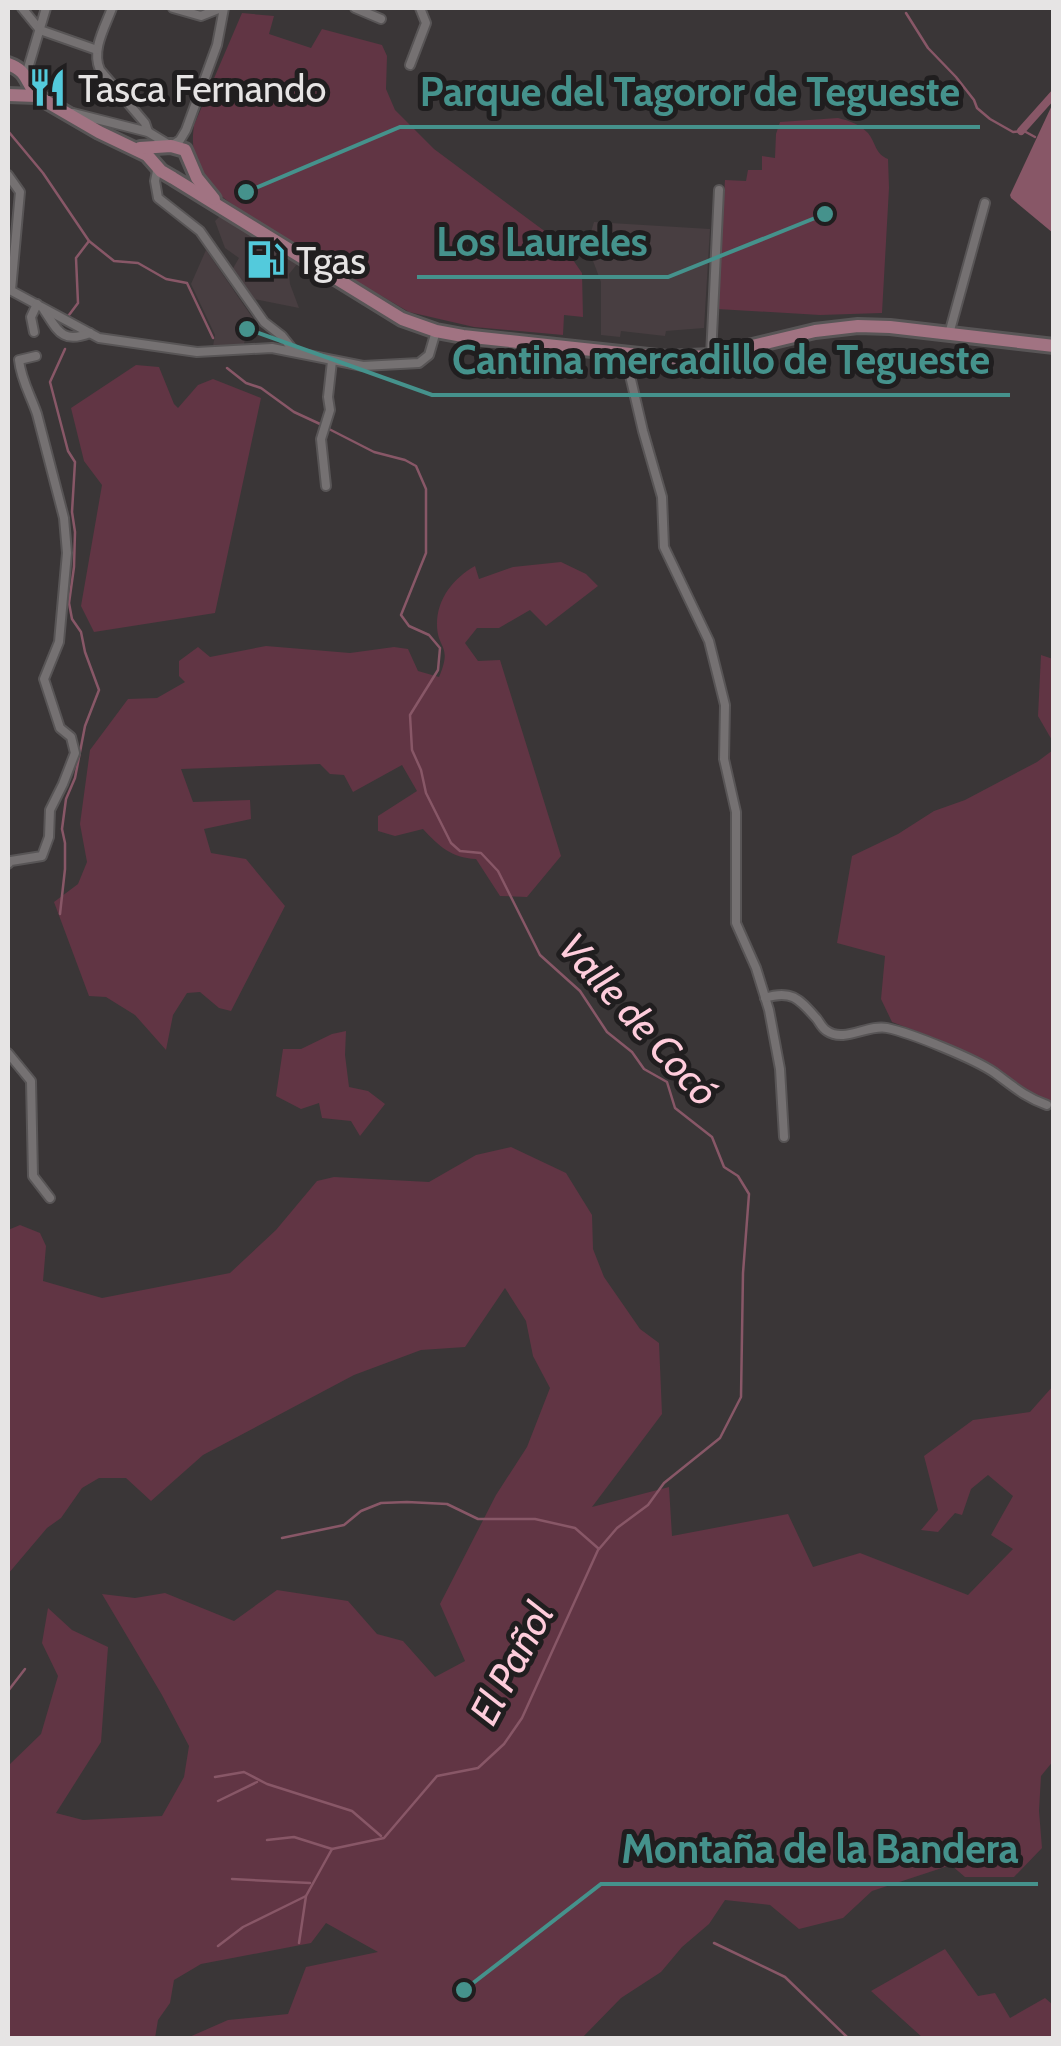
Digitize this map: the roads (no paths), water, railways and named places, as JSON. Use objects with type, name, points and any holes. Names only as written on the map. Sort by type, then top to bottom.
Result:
[{"type":"main road","points":[[8,64],[26,75],[37,96],[148,156],[166,176],[402,319],[436,332],[688,359],[858,326],[1054,346]]},
{"type":"main road","points":[[12,95],[24,88],[26,75]]},
{"type":"main road","points":[[12,95],[37,96]]},
{"type":"main road","points":[[132,147],[180,146],[210,196],[228,212]]},
{"type":"main road","points":[[158,166],[158,159],[168,147]]},
{"type":"main road","points":[[173,178],[186,172],[189,161]]},
{"type":"street","points":[[22,8],[40,30],[96,50]]},
{"type":"street","points":[[26,75],[46,8]]},
{"type":"street","points":[[112,8],[96,50],[96,62],[148,132]]},
{"type":"street","points":[[65,111],[148,132],[168,147],[180,140],[217,45],[223,8],[201,16],[173,8]]},
{"type":"street","points":[[355,8],[381,18]]},
{"type":"street","points":[[410,65],[426,22],[420,8]]},
{"type":"street","points":[[186,130],[189,161]]},
{"type":"street","points":[[158,166],[158,198],[200,231],[264,322],[294,351]]},
{"type":"street","points":[[8,175],[20,192],[9,289],[99,338],[197,352],[272,348],[363,366],[419,363],[429,356],[436,332]]},
{"type":"street","points":[[711,356],[719,190]]},
{"type":"street","points":[[949,334],[984,203]]},
{"type":"street","points":[[39,305],[60,334],[78,338],[90,333]]},
{"type":"street","points":[[34,332],[30,317],[39,305]]},
{"type":"street","points":[[625,354],[662,497],[664,546],[709,641],[725,705],[724,758],[736,812],[736,923],[765,998],[780,1069],[784,1137]]},
{"type":"street","points":[[8,864],[42,856],[50,810],[74,753],[71,738],[60,728],[44,679],[59,642],[67,553],[64,518],[37,414],[20,368],[19,360],[36,356]]},
{"type":"street","points":[[326,486],[321,438],[330,410],[332,361]]},
{"type":"street","points":[[765,998],[779,993],[791,995],[802,1002],[826,1031],[839,1036],[876,1027],[904,1033],[967,1058],[994,1072],[1027,1098],[1047,1106]]},
{"type":"street","points":[[8,1053],[31,1081],[33,1176],[50,1198]]},
{"type":"waterway","points":[[906,13],[928,48],[956,77],[977,108],[1013,132],[1024,131],[1035,137]]},
{"type":"waterway","points":[[1021,131],[1054,94]]},
{"type":"waterway","name":"Valle de Cocó","points":[[8,131],[43,173],[89,241],[114,261],[138,263],[166,279],[187,283],[213,338]]},
{"type":"waterway","points":[[69,315],[78,303],[76,258],[89,241]]},
{"type":"waterway","points":[[60,914],[66,799],[99,690],[69,603],[74,567],[75,462],[68,451],[50,382],[65,349]]},
{"type":"waterway","name":"Valle de Cocó","points":[[227,368],[294,412],[320,424]]},
{"type":"waterway","name":"Valle de Cocó","points":[[282,1538],[344,1525],[361,1511],[381,1503],[407,1502],[447,1504],[478,1519],[535,1519],[575,1528],[599,1549],[617,1528],[648,1505],[664,1483],[720,1438],[741,1397],[749,1194],[738,1176],[724,1167],[712,1137],[675,1108],[667,1082],[644,1069],[632,1052],[607,1032],[580,991],[540,955],[498,871],[481,853],[460,851],[451,843],[426,793],[412,750],[410,715],[438,670],[440,648],[429,635],[409,626],[401,615],[426,553],[426,489],[416,466],[374,452],[327,428]]},
{"type":"waterway","name":"El Pañol","points":[[218,1946],[243,1927],[306,1896],[332,1849],[384,1838],[437,1776],[478,1768],[504,1744],[522,1718],[598,1550]]},
{"type":"waterway","points":[[8,1691],[25,1669]]},
{"type":"waterway","points":[[215,1777],[244,1772],[267,1784],[352,1811],[381,1836]]},
{"type":"waterway","points":[[218,1801],[257,1782]]},
{"type":"waterway","points":[[267,1840],[294,1837],[332,1849]]},
{"type":"waterway","points":[[232,1879],[310,1883]]},
{"type":"waterway","points":[[299,1943],[306,1896]]},
{"type":"waterway","points":[[714,1943],[785,1977],[848,2038]]},
{"type":"place","name":"Tasca Fernando","points":[[48,88]]},
{"type":"place","name":"Parque del Tagoror de Tegueste","points":[[246,192]]},
{"type":"place","name":"Los Laureles","points":[[825,214]]},
{"type":"place","name":"Tgas","points":[[266,260]]},
{"type":"place","name":"Cantina mercadillo de Tegueste","points":[[247,329]]},
{"type":"place","name":"Montaña de la Bandera","points":[[464,1990]]}]
